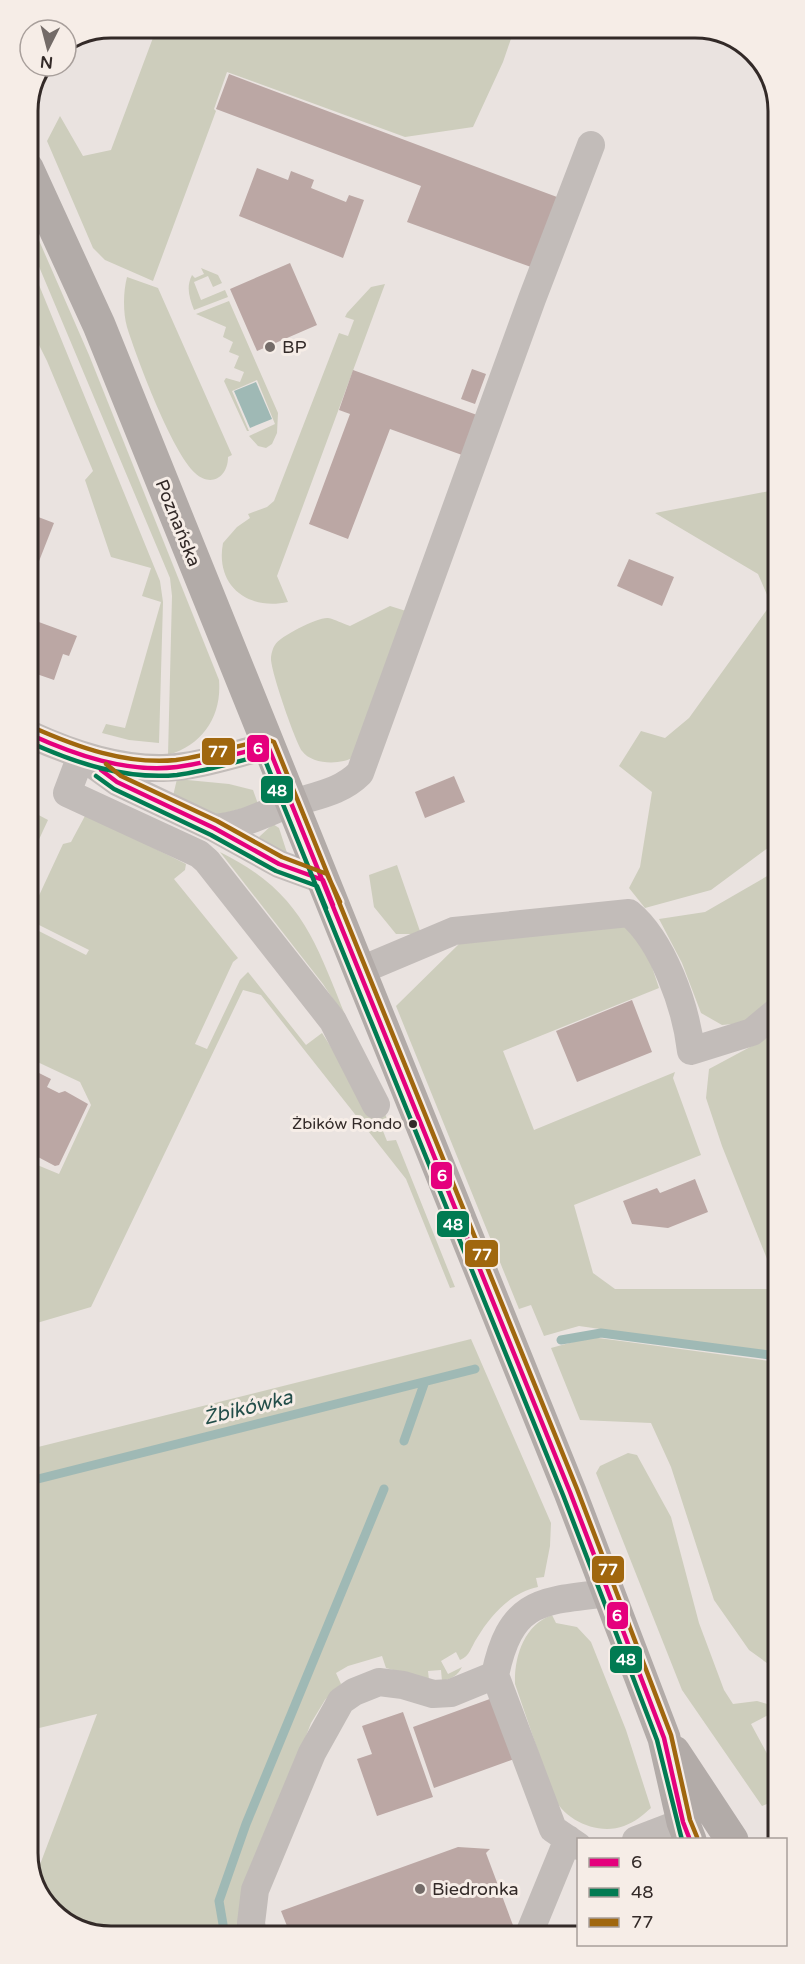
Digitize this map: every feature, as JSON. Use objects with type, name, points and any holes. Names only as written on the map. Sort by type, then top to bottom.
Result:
[{"type":"main road","name":"Poznańska","points":[[38,192],[99,325],[609,1593],[664,1738]]},
{"type":"main road","points":[[664,1738],[686,1831]]},
{"type":"main road","points":[[664,1738],[731,1838]]},
{"type":"street","points":[[214,828],[246,823],[291,804],[340,789],[360,773],[532,299],[591,144]]},
{"type":"street","points":[[38,738],[81,756],[117,782],[214,828],[279,864],[323,880]]},
{"type":"street","points":[[81,756],[162,768],[189,765],[268,746]]},
{"type":"street","points":[[81,756],[67,793],[199,854],[207,861],[333,1021],[376,1105]]},
{"type":"street","points":[[359,971],[454,931],[628,913],[641,923],[661,953],[689,1031],[691,1051],[752,1032],[768,1019]]},
{"type":"street","points":[[534,1926],[573,1843],[553,1829],[542,1803],[495,1676],[500,1651],[513,1625],[528,1610],[552,1600],[609,1593]]},
{"type":"street","points":[[251,1926],[255,1890],[299,1780],[331,1715],[341,1701],[354,1692],[379,1682],[442,1694],[451,1693],[495,1676]]},
{"type":"street","points":[[642,1838],[686,1831]]},
{"type":"green space","points":[[153,37],[511,38],[503,62],[473,127],[405,137],[227,72],[214,109],[216,111],[153,281],[105,260],[93,248],[47,141],[60,116],[83,156],[111,150]]},
{"type":"green space","points":[[38,238],[89,355],[219,680],[217,706],[208,727],[191,744],[168,755],[172,596],[170,578],[38,264]]},
{"type":"green space","points":[[201,268],[218,275],[222,283],[213,287],[208,276],[194,282],[201,300],[225,290],[228,297],[194,310],[189,284],[192,275],[195,278],[204,274]]},
{"type":"green space","points":[[127,277],[158,288],[232,455],[228,457],[225,470],[218,478],[207,480],[195,473],[176,446],[156,404],[127,327],[124,296]]},
{"type":"green space","points":[[38,282],[160,581],[163,602],[159,743],[129,740],[102,733],[106,724],[125,728],[161,602],[142,596],[151,568],[111,557],[85,480],[93,471],[38,343]]},
{"type":"green space","points":[[385,284],[277,576],[288,602],[273,604],[247,598],[237,592],[224,571],[223,543],[237,527],[250,518],[248,514],[267,507],[274,501],[339,333],[348,336],[354,320],[345,317],[347,313],[371,287]]},
{"type":"green space","points":[[229,301],[278,413],[277,433],[272,444],[266,448],[258,446],[249,436],[275,424],[257,380],[232,391],[249,431],[247,431],[224,381],[226,378],[240,382],[244,372],[234,368],[239,356],[229,352],[233,342],[223,337],[226,327],[196,314]]},
{"type":"green space","points":[[768,491],[768,597],[758,574],[655,513]]},
{"type":"green space","points":[[390,606],[406,611],[354,757],[348,760],[327,762],[307,756],[294,734],[274,676],[271,657],[274,646],[291,632],[316,621],[328,618],[350,626]]},
{"type":"green space","points":[[768,608],[768,848],[711,890],[645,908],[629,888],[640,867],[652,792],[619,766],[641,731],[665,738],[689,718]]},
{"type":"green space","points":[[177,779],[229,784],[253,790],[258,804],[218,815],[173,796]]},
{"type":"green space","points":[[38,814],[48,820],[38,842]]},
{"type":"green space","points":[[86,814],[186,864],[185,870],[174,879],[238,958],[233,962],[195,1044],[207,1049],[240,980],[248,972],[306,1045],[322,1033],[374,1114],[384,1110],[388,1123],[381,1126],[387,1141],[396,1140],[455,1287],[450,1288],[406,1179],[261,995],[243,990],[91,1307],[37,1323],[37,1165],[59,1174],[91,1105],[80,1082],[37,1062],[38,930],[86,955],[89,950],[38,924],[38,899],[63,844],[71,842]]},
{"type":"green space","points":[[273,824],[279,828],[289,859],[259,837]]},
{"type":"green space","points":[[220,852],[248,868],[270,885],[303,922],[326,967],[348,1022],[323,984]]},
{"type":"green space","points":[[397,865],[421,934],[396,934],[374,907],[369,875]]},
{"type":"green space","points":[[768,876],[768,1004],[743,1023],[722,1025],[701,1013],[682,963],[659,919],[705,912]]},
{"type":"green space","points":[[629,925],[647,952],[659,988],[503,1051],[534,1130],[675,1072],[673,1078],[701,1155],[574,1205],[593,1273],[615,1289],[768,1289],[768,1353],[579,1326],[544,1336],[531,1305],[519,1309],[396,1006],[461,942]]},
{"type":"green space","points":[[768,1037],[768,1261],[722,1146],[706,1098],[709,1069]]},
{"type":"green space","points":[[591,1337],[768,1361],[768,1664],[749,1650],[714,1600],[671,1467],[651,1423],[580,1420],[551,1348]]},
{"type":"green space","points":[[471,1339],[551,1523],[550,1546],[544,1577],[536,1578],[538,1587],[519,1594],[502,1606],[488,1621],[468,1654],[460,1660],[456,1652],[441,1661],[448,1674],[462,1667],[449,1679],[442,1681],[441,1670],[428,1671],[429,1680],[386,1668],[382,1656],[348,1666],[336,1673],[341,1684],[325,1700],[311,1723],[243,1901],[245,1926],[106,1926],[92,1924],[74,1917],[59,1905],[45,1886],[39,1867],[97,1714],[37,1729],[37,1447]]},
{"type":"green space","points":[[628,1453],[637,1455],[671,1517],[699,1623],[724,1690],[733,1704],[757,1701],[768,1704],[768,1715],[751,1724],[768,1755],[768,1806],[767,1804],[762,1806],[682,1690],[596,1473],[600,1466]]},
{"type":"green space","points":[[552,1615],[556,1623],[577,1627],[591,1642],[626,1730],[651,1808],[624,1826],[603,1829],[582,1824],[558,1804],[515,1684],[516,1663],[523,1643],[534,1626]]},
{"type":"water","points":[[256,382],[272,419],[250,428],[234,391]]},
{"type":"building","points":[[229,74],[557,197],[531,267],[407,222],[421,186],[216,109]]},
{"type":"building","points":[[257,168],[288,180],[291,171],[314,180],[311,188],[346,202],[349,195],[364,200],[343,258],[239,216]]},
{"type":"building","points":[[290,263],[317,325],[257,351],[230,289]]},
{"type":"building","points":[[472,369],[486,374],[475,404],[461,399]]},
{"type":"building","points":[[353,370],[477,415],[462,455],[390,429],[348,539],[309,524],[350,414],[339,410]]},
{"type":"building","points":[[38,517],[54,523],[38,564]]},
{"type":"building","points":[[629,559],[674,577],[662,606],[617,586]]},
{"type":"building","points":[[38,622],[77,636],[69,656],[63,654],[54,680],[38,674]]},
{"type":"building","points":[[454,776],[465,802],[425,818],[415,792]]},
{"type":"building","points":[[632,1000],[652,1052],[577,1082],[556,1031]]},
{"type":"building","points":[[37,1072],[51,1079],[47,1087],[59,1093],[65,1091],[88,1104],[59,1165],[55,1166],[38,1157]]},
{"type":"building","points":[[695,1179],[708,1212],[668,1228],[632,1224],[623,1201],[657,1188],[660,1193]]},
{"type":"building","points":[[498,1696],[520,1757],[434,1788],[413,1727]]},
{"type":"building","points":[[403,1712],[433,1797],[377,1816],[357,1759],[372,1754],[362,1726]]},
{"type":"building","name":"Biedronka","points":[[458,1847],[490,1849],[486,1853],[513,1926],[287,1926],[281,1911]]},
{"type":"waterway","name":"Żbikówka","points":[[561,1340],[601,1333],[768,1355]]},
{"type":"waterway","name":"Żbikówka","points":[[37,1479],[475,1369]]},
{"type":"waterway","points":[[404,1441],[424,1384]]},
{"type":"waterway","points":[[223,1926],[219,1901],[246,1824],[384,1489]]},
{"type":"transit line","name":"77","points":[[38,729],[102,753],[157,761],[176,760],[267,739],[274,742],[577,1489],[671,1735],[690,1820],[697,1837]]},
{"type":"transit line","name":"6","points":[[38,738],[101,761],[158,768],[189,765],[268,746],[570,1492],[664,1738],[683,1822],[689,1838]]},
{"type":"transit line","name":"48","points":[[38,746],[64,757],[101,768],[158,776],[210,769],[263,755],[563,1495],[657,1740],[682,1838]]},
{"type":"transit line","name":"77","points":[[106,764],[121,776],[217,821],[282,857],[327,874],[340,902]]},
{"type":"transit line","name":"6","points":[[101,770],[117,782],[214,828],[279,864],[323,880],[333,905]]},
{"type":"transit line","name":"48","points":[[96,776],[114,789],[211,835],[276,871],[317,886],[326,908]]},
{"type":"place","name":"BP","points":[[270,347]]},
{"type":"place","name":"Żbików Rondo","points":[[413,1124]]},
{"type":"place","name":"Biedronka","points":[[420,1889]]}]
